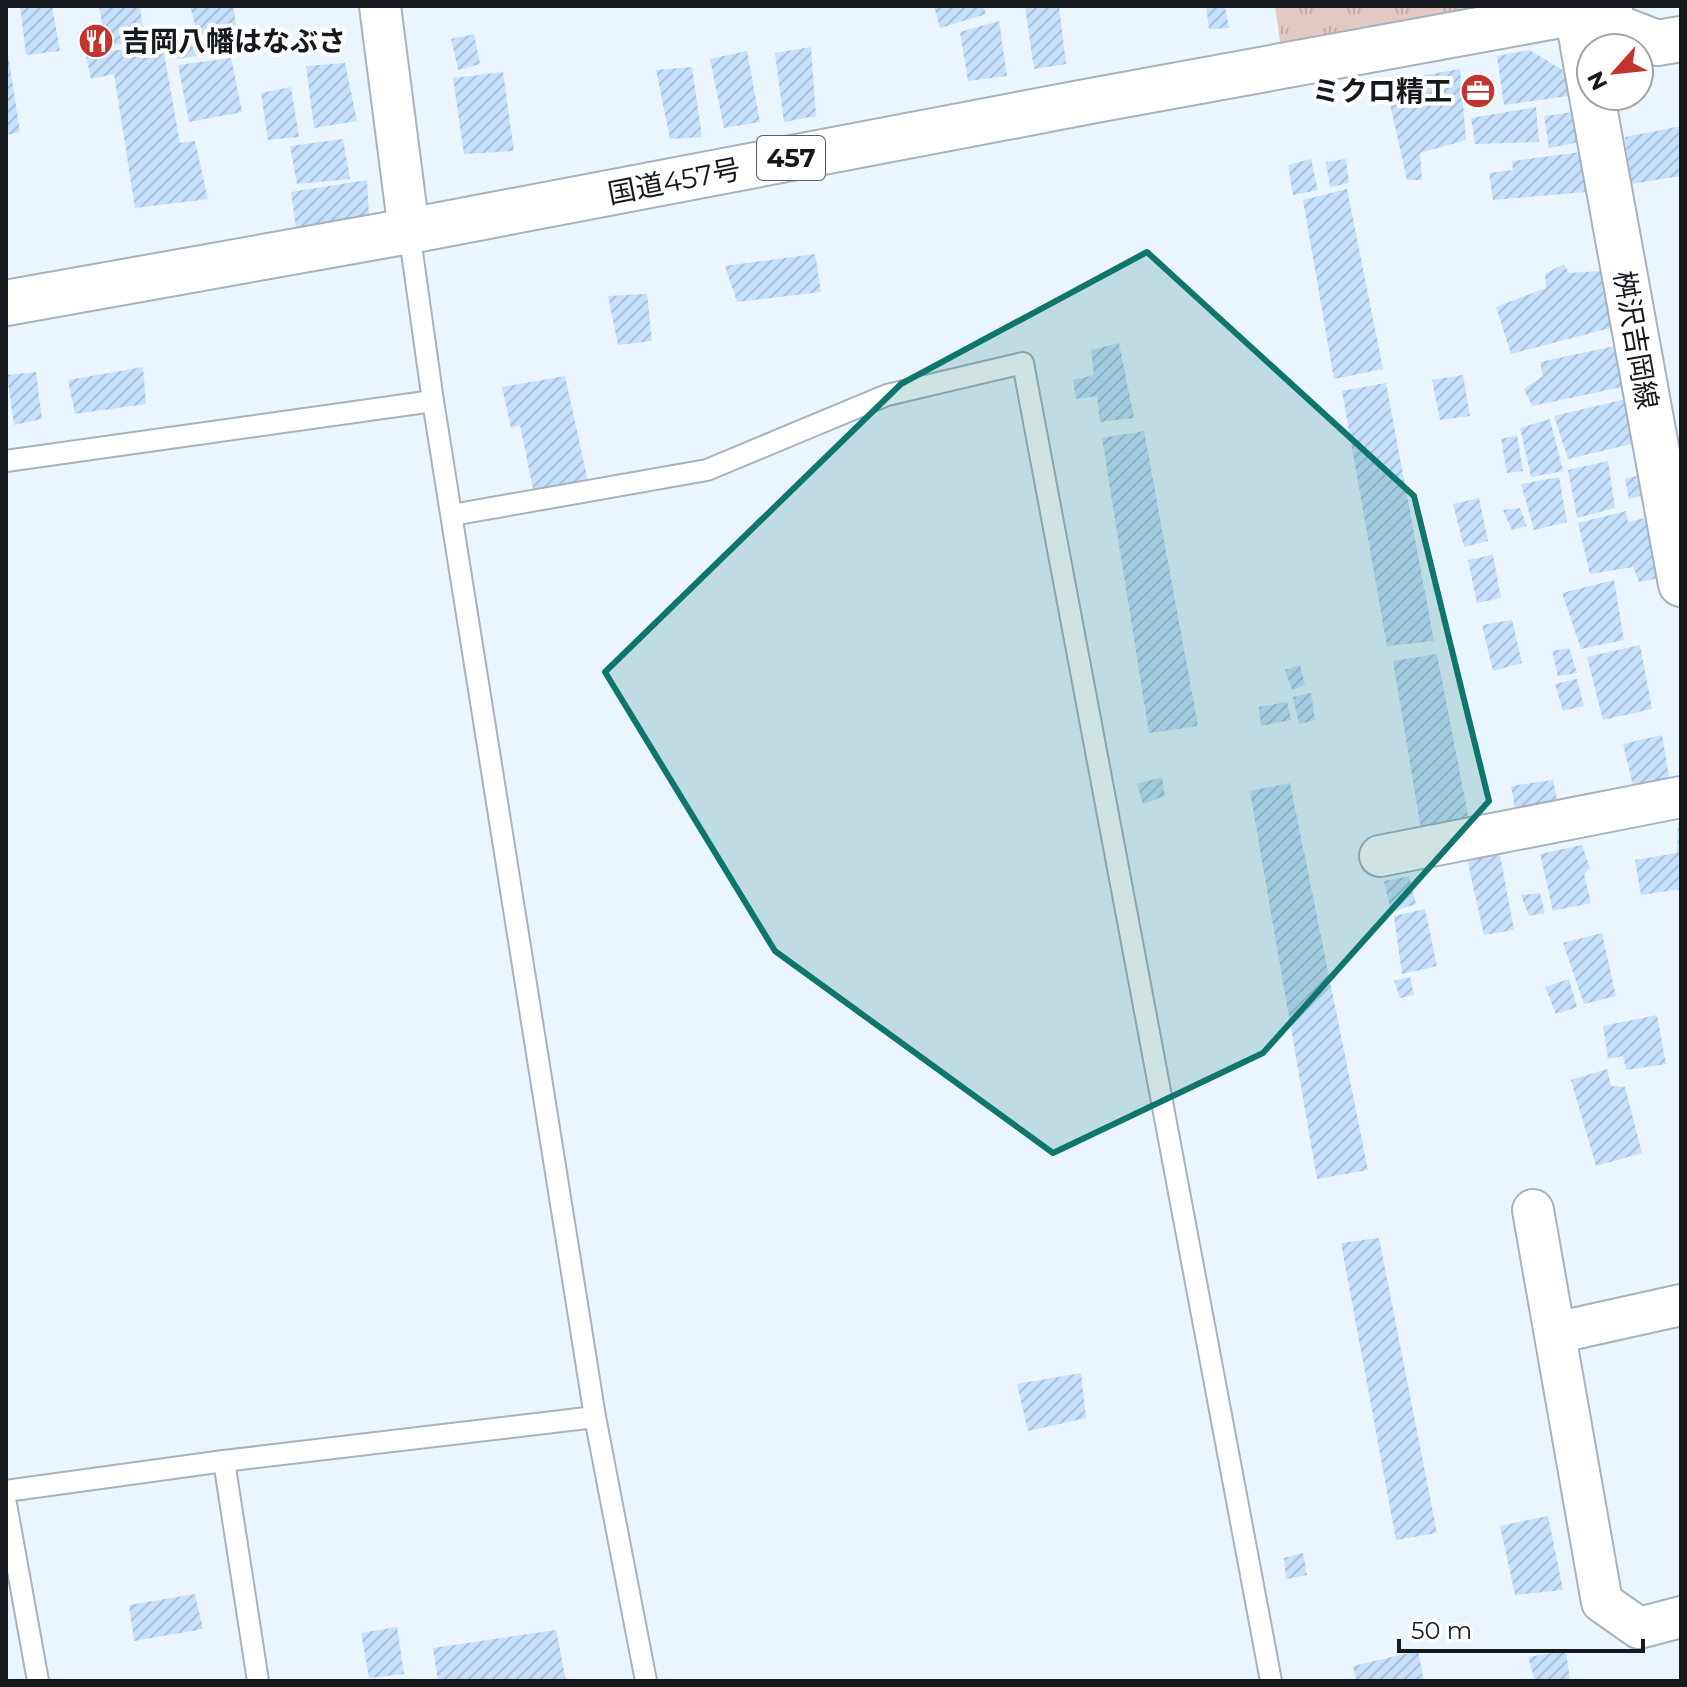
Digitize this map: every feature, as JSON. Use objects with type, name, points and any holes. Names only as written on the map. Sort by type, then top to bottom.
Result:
[{"type":"main road","name":"国道457号","points":[[6,303],[409,231],[1587,8]]},
{"type":"main road","points":[[1587,8],[1657,43],[1681,39]]},
{"type":"main road","name":"桝沢吉岡線","points":[[1587,8],[1588,32]]},
{"type":"main road","name":"桝沢吉岡線","points":[[1596,112],[1674,507],[1681,584]]},
{"type":"street","points":[[380,6],[409,231]]},
{"type":"street","points":[[1380,856],[1681,797]]},
{"type":"street","points":[[1533,1210],[1602,1602],[1639,1628],[1681,1617]]},
{"type":"street","points":[[1555,1333],[1681,1305]]},
{"type":"lane","points":[[409,231],[433,401],[595,1417],[646,1681]]},
{"type":"lane","points":[[452,515],[707,470],[887,395],[1023,363],[1271,1681]]},
{"type":"lane","points":[[6,461],[433,401]]},
{"type":"lane","points":[[6,1491],[224,1461],[595,1417]]},
{"type":"lane","points":[[224,1461],[258,1681]]},
{"type":"lane","points":[[6,1504],[11,1560],[38,1681]]},
{"type":"highlighted area","points":[[1147,252],[1414,496],[1489,801],[1263,1053],[1053,1153],[775,951],[605,672],[901,384]]},
{"type":"green space","points":[[1275,6],[1492,6],[1283,63]]},
{"type":"building","points":[[20,6],[52,6],[60,51],[26,55]]},
{"type":"building","points":[[99,6],[140,6],[144,40],[106,46]]},
{"type":"building","points":[[190,6],[233,6],[237,29],[198,36]]},
{"type":"building","points":[[934,6],[983,6],[986,14],[940,28]]},
{"type":"building","points":[[1025,6],[1059,6],[1066,64],[1034,69]]},
{"type":"building","points":[[1206,6],[1225,6],[1229,28],[1209,29]]},
{"type":"building","points":[[999,21],[1007,76],[968,81],[960,32]]},
{"type":"building","points":[[474,34],[480,64],[458,70],[451,39]]},
{"type":"building","points":[[191,36],[196,56],[178,59],[171,39]]},
{"type":"building","points":[[6,41],[20,132],[6,135]]},
{"type":"building","points":[[162,42],[180,143],[195,141],[208,199],[135,208],[114,74],[91,79],[86,56]]},
{"type":"building","points":[[811,47],[816,116],[784,122],[775,53]]},
{"type":"building","points":[[1529,50],[1563,70],[1568,96],[1504,105],[1497,56]]},
{"type":"building","points":[[747,51],[760,122],[724,128],[710,59]]},
{"type":"building","points":[[231,58],[242,112],[189,122],[178,65]]},
{"type":"building","points":[[345,63],[357,121],[314,128],[306,66]]},
{"type":"building","points":[[692,67],[702,137],[670,139],[656,70]]},
{"type":"building","points":[[1460,69],[1466,140],[1420,153],[1422,180],[1407,180],[1385,82]]},
{"type":"building","points":[[503,72],[514,151],[464,154],[453,78]]},
{"type":"building","points":[[291,87],[299,137],[268,140],[261,93]]},
{"type":"building","points":[[1536,107],[1539,142],[1475,144],[1471,118]]},
{"type":"building","points":[[1573,112],[1579,142],[1549,148],[1544,116]]},
{"type":"building","points":[[1681,126],[1681,176],[1631,184],[1625,137]]},
{"type":"building","points":[[343,139],[350,179],[297,184],[290,146]]},
{"type":"building","points":[[1581,152],[1586,192],[1493,200],[1489,173],[1513,170],[1512,161]]},
{"type":"building","points":[[1311,159],[1318,190],[1293,195],[1288,165]]},
{"type":"building","points":[[1346,159],[1349,183],[1330,187],[1326,162]]},
{"type":"building","points":[[367,180],[369,218],[296,228],[291,192]]},
{"type":"building","points":[[1347,189],[1383,369],[1334,379],[1303,200]]},
{"type":"building","points":[[815,254],[821,292],[737,302],[725,266]]},
{"type":"building","points":[[1564,264],[1569,273],[1602,271],[1614,327],[1511,354],[1496,307],[1546,288],[1545,274]]},
{"type":"building","points":[[647,294],[652,341],[618,345],[608,296]]},
{"type":"building","points":[[1119,343],[1134,418],[1100,422],[1097,396],[1076,399],[1073,380],[1094,375],[1091,350]]},
{"type":"building","points":[[1615,346],[1627,386],[1532,406],[1524,389],[1543,376],[1540,362]]},
{"type":"building","points":[[143,367],[146,404],[75,414],[68,380]]},
{"type":"building","points":[[36,372],[42,419],[14,425],[7,375]]},
{"type":"building","points":[[1463,375],[1470,416],[1440,420],[1432,380]]},
{"type":"building","points":[[565,376],[588,482],[533,489],[520,425],[511,428],[502,387]]},
{"type":"building","points":[[1386,383],[1434,641],[1387,646],[1342,391]]},
{"type":"building","points":[[1626,399],[1636,443],[1568,459],[1554,416]]},
{"type":"building","points":[[1550,419],[1563,471],[1531,477],[1520,428]]},
{"type":"building","points":[[1144,431],[1198,726],[1149,733],[1102,438]]},
{"type":"building","points":[[1517,435],[1523,471],[1507,473],[1501,439]]},
{"type":"building","points":[[1608,461],[1615,508],[1577,518],[1568,470]]},
{"type":"building","points":[[1647,473],[1651,493],[1629,499],[1625,479]]},
{"type":"building","points":[[1559,477],[1567,522],[1534,530],[1521,484]]},
{"type":"building","points":[[1479,498],[1488,541],[1464,547],[1453,504]]},
{"type":"building","points":[[1520,508],[1527,526],[1512,530],[1503,510]]},
{"type":"building","points":[[1626,511],[1628,522],[1649,517],[1664,577],[1639,582],[1633,567],[1590,574],[1578,523]]},
{"type":"building","points":[[1493,555],[1501,598],[1477,603],[1468,560]]},
{"type":"building","points":[[1614,580],[1624,640],[1581,649],[1562,593]]},
{"type":"building","points":[[1512,620],[1522,663],[1493,671],[1482,625]]},
{"type":"building","points":[[1640,645],[1652,709],[1603,720],[1587,657]]},
{"type":"building","points":[[1569,648],[1577,673],[1558,676],[1552,651]]},
{"type":"building","points":[[1437,654],[1470,826],[1422,835],[1393,661]]},
{"type":"building","points":[[1300,665],[1305,685],[1292,690],[1285,670]]},
{"type":"building","points":[[1577,679],[1584,706],[1563,711],[1555,684]]},
{"type":"building","points":[[1311,693],[1315,720],[1299,724],[1293,697]]},
{"type":"building","points":[[1287,702],[1291,720],[1261,726],[1259,707]]},
{"type":"building","points":[[1662,735],[1671,789],[1635,794],[1623,744]]},
{"type":"building","points":[[1162,777],[1165,796],[1143,804],[1137,784]]},
{"type":"building","points":[[1553,780],[1558,805],[1516,814],[1511,786]]},
{"type":"building","points":[[1290,783],[1368,1170],[1317,1179],[1250,791]]},
{"type":"building","points":[[1678,824],[1681,824],[1681,889],[1641,895],[1635,860],[1677,853]]},
{"type":"building","points":[[1582,845],[1590,868],[1584,874],[1591,903],[1553,911],[1540,854]]},
{"type":"building","points":[[1500,855],[1514,930],[1484,935],[1467,859]]},
{"type":"building","points":[[1409,876],[1416,904],[1391,912],[1384,881]]},
{"type":"building","points":[[1540,893],[1545,913],[1529,916],[1521,895]]},
{"type":"building","points":[[1425,909],[1437,966],[1402,974],[1394,916]]},
{"type":"building","points":[[1602,933],[1616,996],[1584,1004],[1563,943]]},
{"type":"building","points":[[1410,977],[1414,995],[1400,998],[1394,981]]},
{"type":"building","points":[[1569,979],[1577,1007],[1556,1014],[1545,987]]},
{"type":"building","points":[[1657,1015],[1666,1064],[1626,1070],[1623,1056],[1608,1059],[1603,1026]]},
{"type":"building","points":[[1607,1069],[1611,1086],[1625,1087],[1642,1153],[1596,1166],[1571,1080]]},
{"type":"building","points":[[1379,1238],[1437,1533],[1396,1540],[1341,1243]]},
{"type":"building","points":[[1081,1373],[1086,1418],[1028,1431],[1017,1384]]},
{"type":"building","points":[[1548,1516],[1563,1590],[1515,1595],[1500,1526]]},
{"type":"building","points":[[1303,1553],[1307,1575],[1286,1579],[1284,1558]]},
{"type":"building","points":[[195,1594],[203,1629],[134,1641],[129,1605]]},
{"type":"building","points":[[397,1627],[404,1674],[369,1678],[361,1633]]},
{"type":"building","points":[[556,1630],[566,1681],[438,1681],[433,1648]]},
{"type":"building","points":[[1418,1651],[1424,1681],[1356,1681],[1353,1666]]},
{"type":"building","points":[[1566,1651],[1570,1681],[1535,1681],[1528,1657]]},
{"type":"place","name":"吉岡八幡はなぶさ","points":[[96,41]]},
{"type":"place","name":"ミクロ精工","points":[[1478,91]]}]
